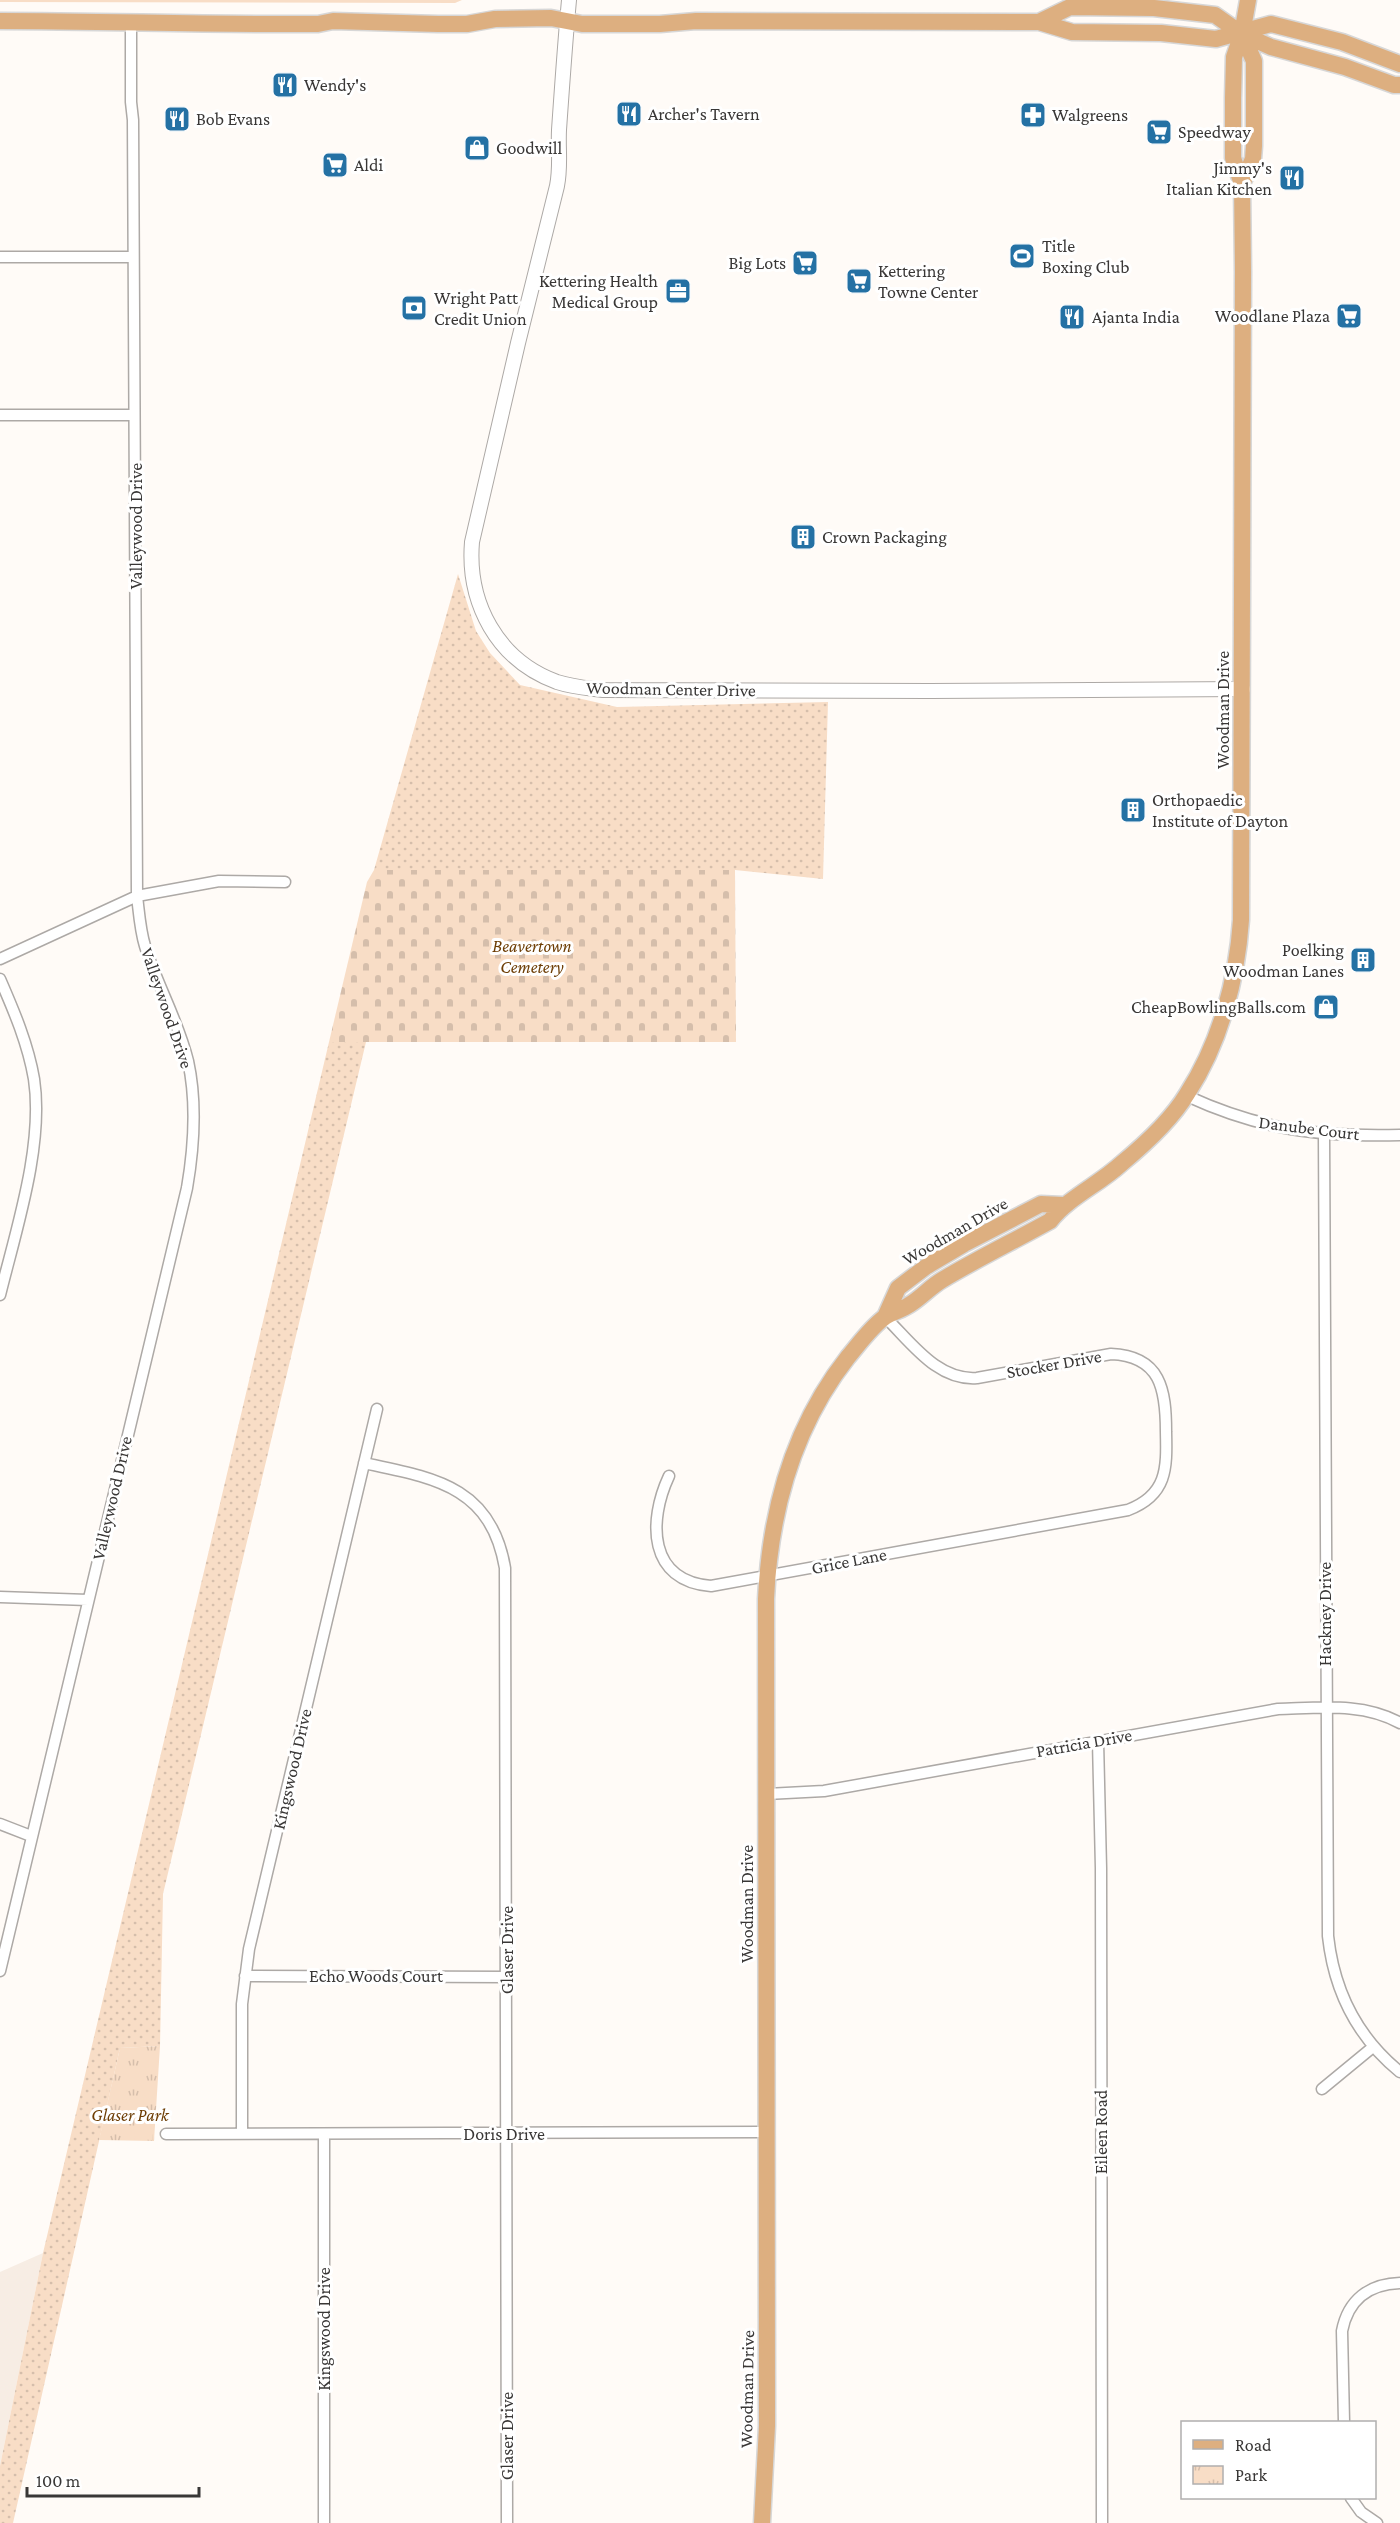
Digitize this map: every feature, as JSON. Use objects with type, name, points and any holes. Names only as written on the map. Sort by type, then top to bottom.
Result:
[{"type":"main road","points":[[1242,34],[1248,0]]},
{"type":"main road","points":[[1039,22],[1070,7],[1154,8],[1215,15],[1242,34],[1271,46],[1400,85]]},
{"type":"main road","points":[[0,21],[301,24],[333,21],[467,24],[495,19],[551,18],[582,24],[660,24],[696,21],[1039,22],[1072,32],[1161,33],[1216,39],[1242,34],[1271,24],[1342,42],[1400,64]]},
{"type":"main road","name":"Woodman Drive","points":[[762,2523],[767,2426],[767,1577],[776,1510],[794,1453],[810,1417],[841,1367],[885,1317],[898,1288],[927,1266],[964,1244],[1041,1204],[1063,1205],[1122,1164],[1158,1129],[1187,1096],[1219,1026],[1235,974],[1239,947],[1243,689],[1242,183],[1253,159],[1254,146],[1254,61],[1242,34]]},
{"type":"street","name":"Woodman Center Drive","points":[[569,0],[559,132],[561,165],[523,320],[472,542],[470,561],[476,597],[490,629],[514,657],[534,671],[556,682],[572,687],[612,690],[1243,689]]},
{"type":"street","name":"Valleywood Drive","points":[[0,1971],[187,1188],[193,1143],[193,1104],[188,1061],[171,1008],[145,946],[137,896],[131,22]]},
{"type":"street","points":[[0,257],[133,257]]},
{"type":"street","points":[[0,415],[134,415]]},
{"type":"street","points":[[0,959],[137,896],[219,881],[285,882]]},
{"type":"street","points":[[0,979],[28,1052],[36,1100],[31,1162],[0,1295]]},
{"type":"street","name":"Danube Court","points":[[1187,1096],[1253,1122],[1324,1134],[1400,1135]]},
{"type":"street","name":"Hackney Drive","points":[[1324,1134],[1325,1708],[1328,1936],[1330,1956],[1342,1998],[1352,2018],[1373,2048],[1400,2072]]},
{"type":"street","name":"Stocker Drive","points":[[885,1317],[937,1368],[956,1377],[977,1378],[1111,1354],[1132,1357],[1144,1364],[1155,1374],[1164,1394],[1167,1462],[1165,1473],[1155,1492],[1138,1506],[1128,1510]]},
{"type":"street","name":"Kingswood Drive","points":[[242,2134],[242,2004],[249,1949],[377,1409]]},
{"type":"street","name":"Glaser Drive","points":[[364,1463],[427,1477],[452,1488],[467,1498],[482,1513],[498,1536],[502,1549],[507,1601],[507,2523]]},
{"type":"street","name":"Grice Lane","points":[[669,1476],[661,1493],[656,1522],[660,1551],[671,1569],[681,1577],[700,1585],[711,1586],[1128,1510]]},
{"type":"street","points":[[0,1597],[88,1600]]},
{"type":"street","name":"Patricia Drive","points":[[767,1794],[824,1791],[1261,1712],[1325,1708],[1366,1710],[1400,1723]]},
{"type":"street","name":"Eileen Road","points":[[1098,1741],[1101,1868],[1102,2523]]},
{"type":"street","points":[[0,1824],[31,1836]]},
{"type":"street","name":"Echo Woods Court","points":[[245,1976],[507,1977]]},
{"type":"street","points":[[1322,2089],[1373,2048]]},
{"type":"street","name":"Doris Drive","points":[[166,2134],[766,2132]]},
{"type":"street","name":"Kingswood Drive","points":[[324,2135],[324,2523]]},
{"type":"street","points":[[1344,2421],[1342,2331],[1348,2311],[1363,2294],[1374,2287],[1400,2283]]},
{"type":"street","points":[[1352,2499],[1361,2512],[1377,2523]]},
{"type":"shaded area","points":[[43,2253],[0,2466],[0,2272]]},
{"type":"green space","points":[[0,0],[462,0],[455,3],[0,2]]},
{"type":"green space","points":[[458,574],[476,631],[490,653],[520,685],[617,707],[828,702],[823,879],[735,870],[374,870]]},
{"type":"green space","name":"Beavertown Cemetery","points":[[374,870],[735,870],[736,1042],[329,1042],[367,882]]},
{"type":"green space","points":[[329,1042],[366,1042],[163,1894],[160,2046],[120,2048],[13,2523],[0,2523],[0,2466],[43,2253]]},
{"type":"green space","name":"Glaser Park","points":[[160,2046],[154,2141],[99,2140],[120,2048]]},
{"type":"green space","points":[[135,2122],[153,2123],[152,2140],[134,2139]]},
{"type":"place","name":"Wendy's","points":[[285,85]]},
{"type":"place","name":"Archer's Tavern","points":[[629,114]]},
{"type":"place","name":"Walgreens","points":[[1033,115]]},
{"type":"place","name":"Bob Evans","points":[[177,119]]},
{"type":"place","name":"Speedway","points":[[1159,132]]},
{"type":"place","name":"Goodwill","points":[[477,148]]},
{"type":"place","name":"Aldi","points":[[335,165]]},
{"type":"place","name":"Jimmy's Italian Kitchen","points":[[1292,178]]},
{"type":"place","name":"Title Boxing Club","points":[[1022,256]]},
{"type":"place","name":"Big Lots","points":[[805,263]]},
{"type":"place","name":"Kettering Towne Center","points":[[859,281]]},
{"type":"place","name":"Kettering Health Medical Group","points":[[678,291]]},
{"type":"place","name":"Wright Patt Credit Union","points":[[414,308]]},
{"type":"place","name":"Woodlane Plaza","points":[[1349,316]]},
{"type":"place","name":"Ajanta India","points":[[1072,317]]},
{"type":"place","name":"Crown Packaging","points":[[803,537]]},
{"type":"place","name":"Orthopaedic Institute of Dayton","points":[[1133,810]]},
{"type":"place","name":"Poelking Woodman Lanes","points":[[1363,960]]},
{"type":"place","name":"CheapBowlingBalls.com","points":[[1326,1007]]}]
